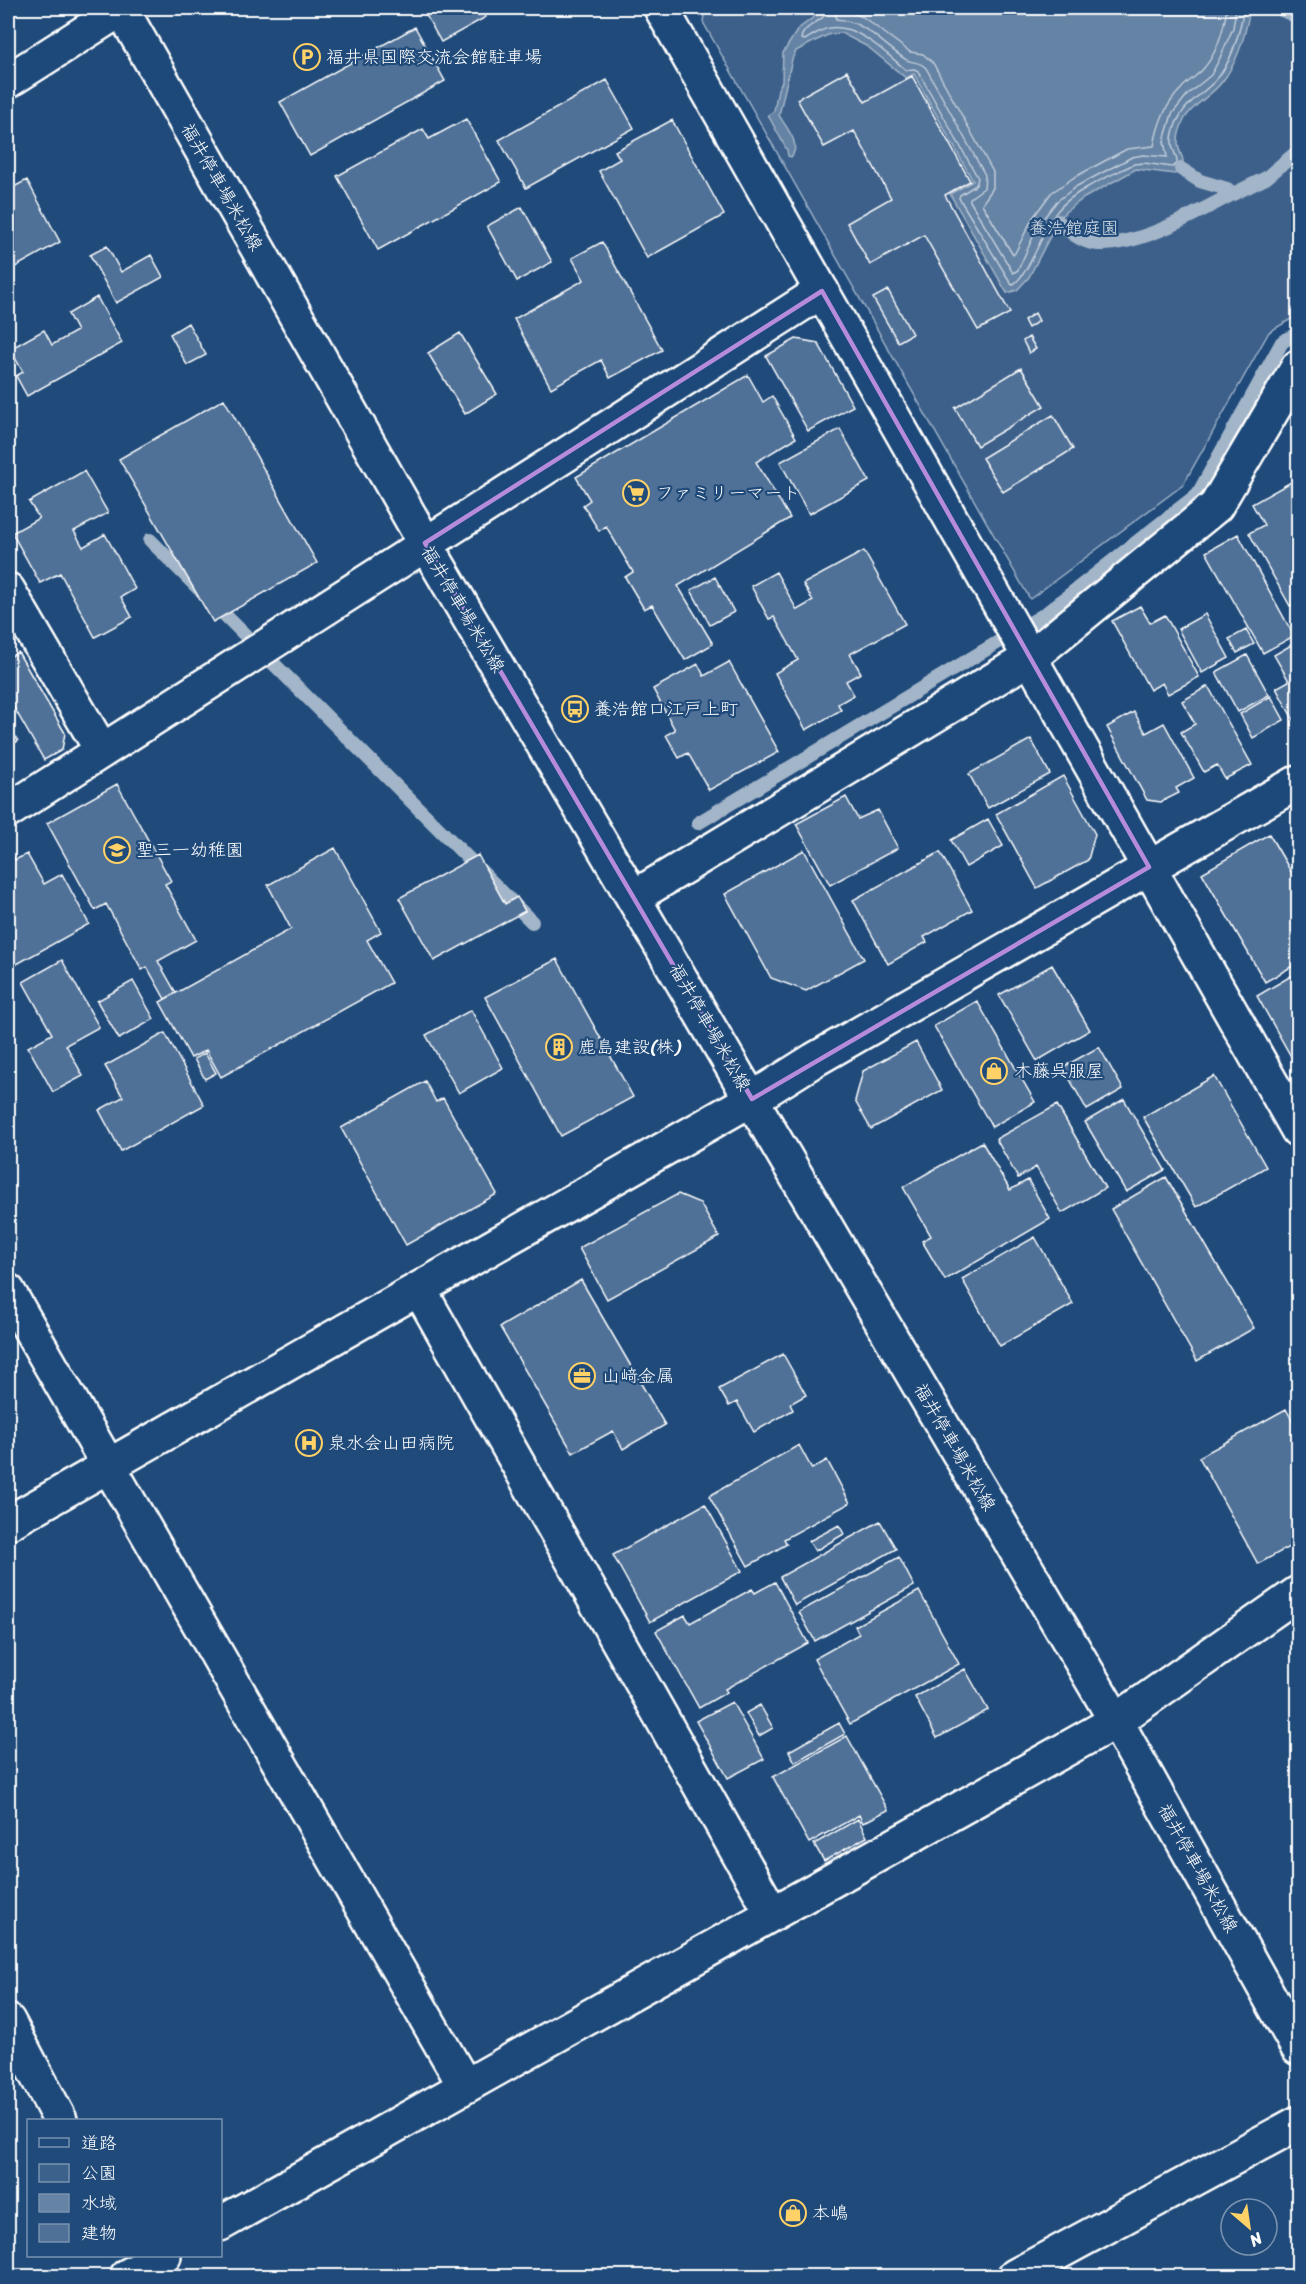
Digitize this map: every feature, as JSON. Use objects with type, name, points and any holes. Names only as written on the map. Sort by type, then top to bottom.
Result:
[{"type":"street","points":[[8,81],[122,8]]},
{"type":"street","name":"福井停車場米松線","points":[[122,8],[425,543],[1116,1721],[1299,2048]]},
{"type":"street","points":[[661,8],[1299,1130]]},
{"type":"street","points":[[8,811],[822,291]]},
{"type":"street","points":[[634,897],[1027,651],[1216,506],[1299,368]]},
{"type":"street","points":[[8,590],[102,751]]},
{"type":"street","points":[[8,1523],[752,1099],[814,1060],[1299,782]]},
{"type":"street","points":[[419,1289],[772,1913]]},
{"type":"street","points":[[8,1291],[465,2086]]},
{"type":"street","points":[[222,2223],[1116,1721],[1299,1593]]},
{"type":"street","points":[[8,2021],[59,2119]]},
{"type":"street","points":[[1015,2277],[1299,2123]]},
{"type":"highlighted area","points":[[822,291],[1149,867],[752,1099],[425,543]]},
{"type":"green space","name":"養浩館庭園","points":[[705,8],[1298,8],[1298,315],[1269,332],[1183,485],[1030,599],[703,22]]},
{"type":"water","points":[[826,8],[1250,8],[1241,47],[1233,66],[1218,87],[1185,118],[1178,141],[1183,161],[1180,169],[1175,174],[1136,169],[1084,198],[1065,212],[1058,221],[1029,277],[1017,290],[1007,293],[950,194],[973,181],[914,74],[906,78],[868,47],[841,33],[830,34],[796,51],[792,59],[779,115],[794,141],[794,152],[791,157],[788,156],[768,115],[774,111],[778,89],[782,82],[783,53],[798,29]]},
{"type":"building","points":[[422,8],[481,8],[486,17],[441,42]]},
{"type":"building","points":[[415,27],[445,81],[310,156],[280,102]]},
{"type":"building","points":[[847,71],[865,102],[912,76],[970,181],[945,195],[1010,313],[978,330],[924,235],[870,265],[847,223],[891,198],[854,131],[824,147],[797,99]]},
{"type":"building","points":[[607,80],[634,128],[526,188],[499,140]]},
{"type":"building","points":[[466,119],[501,182],[378,250],[337,176],[423,129],[429,139]]},
{"type":"building","points":[[672,120],[724,215],[647,258],[599,171],[620,159],[615,151]]},
{"type":"building","points":[[27,180],[60,242],[8,271],[8,190]]},
{"type":"building","points":[[522,207],[552,262],[517,281],[487,226]]},
{"type":"building","points":[[602,242],[662,350],[610,378],[601,360],[551,388],[514,319],[584,280],[572,258]]},
{"type":"building","points":[[107,246],[121,272],[151,255],[163,277],[116,303],[90,255]]},
{"type":"building","points":[[888,290],[912,334],[898,342],[873,298]]},
{"type":"building","points":[[97,297],[122,343],[27,396],[16,376],[23,372],[10,349],[44,330],[52,345],[77,331],[68,314]]},
{"type":"building","points":[[1035,313],[1039,321],[1028,328],[1024,320]]},
{"type":"building","points":[[188,323],[206,355],[187,365],[170,334]]},
{"type":"building","points":[[460,333],[497,394],[465,414],[428,353]]},
{"type":"building","points":[[1029,337],[1036,349],[1029,353],[1023,341]]},
{"type":"building","points":[[796,339],[818,343],[853,406],[808,431],[766,356]]},
{"type":"building","points":[[1021,368],[1044,406],[977,446],[955,408]]},
{"type":"building","points":[[748,375],[763,402],[772,396],[796,438],[756,462],[790,518],[678,586],[713,644],[685,660],[652,605],[644,609],[625,577],[633,572],[606,526],[599,531],[583,505],[590,500],[576,477]]},
{"type":"building","points":[[224,399],[317,563],[213,622],[119,459]]},
{"type":"building","points":[[1053,415],[1073,449],[1003,492],[982,458]]},
{"type":"building","points":[[840,429],[869,481],[809,514],[780,462]]},
{"type":"building","points":[[84,471],[108,513],[74,531],[83,547],[105,534],[135,589],[121,597],[132,617],[95,637],[60,573],[40,583],[12,533],[39,518],[29,502]]},
{"type":"building","points":[[1298,478],[1298,601],[1290,606],[1249,533],[1264,525],[1252,504]]},
{"type":"building","points":[[1238,534],[1294,636],[1263,653],[1206,552]]},
{"type":"building","points":[[864,551],[905,624],[850,654],[861,673],[846,681],[854,695],[838,704],[841,710],[806,730],[775,673],[798,660],[774,617],[769,619],[751,586],[776,572],[797,610],[813,601],[803,584]]},
{"type":"building","points":[[715,577],[734,612],[710,625],[691,590]]},
{"type":"building","points":[[1140,606],[1150,623],[1165,615],[1199,677],[1168,694],[1162,683],[1150,690],[1112,621]]},
{"type":"building","points":[[1205,614],[1229,658],[1202,673],[1178,629]]},
{"type":"building","points":[[1246,630],[1254,644],[1237,653],[1229,639]]},
{"type":"building","points":[[1298,641],[1298,728],[1276,688],[1289,681],[1274,655]]},
{"type":"building","points":[[18,652],[65,733],[62,750],[44,760],[8,697],[8,658]]},
{"type":"building","points":[[1247,655],[1269,695],[1238,712],[1216,672]]},
{"type":"building","points":[[729,662],[779,752],[709,790],[688,753],[679,758],[666,735],[675,730],[653,689],[698,664],[704,676]]},
{"type":"building","points":[[1208,686],[1252,765],[1225,779],[1217,765],[1204,772],[1181,732],[1195,724],[1182,701]]},
{"type":"building","points":[[1271,696],[1284,720],[1253,738],[1240,714]]},
{"type":"building","points":[[1134,712],[1146,733],[1164,723],[1194,778],[1176,788],[1179,793],[1161,802],[1147,800],[1107,727]]},
{"type":"building","points":[[8,724],[18,741],[8,747]]},
{"type":"building","points":[[1031,739],[1050,774],[988,808],[969,774]]},
{"type":"building","points":[[1063,776],[1095,834],[1088,860],[1037,888],[996,814]]},
{"type":"building","points":[[117,784],[171,881],[165,884],[196,940],[158,961],[176,993],[165,999],[147,967],[142,970],[106,904],[95,910],[47,823]]},
{"type":"building","points":[[846,797],[858,819],[878,810],[898,848],[830,885],[796,824]]},
{"type":"building","points":[[988,819],[1003,846],[966,867],[951,840]]},
{"type":"building","points":[[1269,834],[1293,875],[1298,871],[1298,963],[1265,982],[1202,873]]},
{"type":"building","points":[[335,848],[381,932],[367,940],[391,983],[221,1077],[206,1050],[191,1058],[160,1002],[291,929],[268,885]]},
{"type":"building","points":[[804,850],[864,959],[806,991],[771,978],[725,894]]},
{"type":"building","points":[[940,852],[972,910],[924,937],[927,942],[888,964],[853,900]]},
{"type":"building","points":[[12,854],[15,860],[27,854],[44,884],[62,874],[89,924],[8,969],[8,857]]},
{"type":"building","points":[[478,855],[505,904],[517,897],[525,911],[434,961],[399,898]]},
{"type":"building","name":"鹿島建設(株)","points":[[557,959],[633,1097],[561,1136],[485,997]]},
{"type":"building","points":[[62,960],[99,1027],[66,1045],[83,1076],[53,1092],[28,1047],[52,1034],[23,982]]},
{"type":"building","points":[[1052,965],[1090,1030],[1037,1061],[999,995]]},
{"type":"building","points":[[1298,972],[1298,1069],[1257,996]]},
{"type":"building","points":[[133,981],[154,1019],[119,1039],[97,1001]]},
{"type":"building","points":[[977,1001],[1035,1102],[992,1127],[934,1026]]},
{"type":"building","points":[[471,1010],[503,1068],[459,1093],[426,1035]]},
{"type":"building","points":[[165,1033],[204,1105],[121,1151],[99,1110],[123,1097],[105,1066]]},
{"type":"building","points":[[916,1042],[942,1090],[871,1129],[855,1101],[863,1071]]},
{"type":"building","points":[[1099,1047],[1123,1089],[1087,1110],[1063,1067]]},
{"type":"building","points":[[205,1053],[216,1073],[205,1079],[194,1059]]},
{"type":"building","points":[[1214,1076],[1266,1167],[1196,1207],[1143,1117]]},
{"type":"building","points":[[425,1081],[436,1102],[443,1098],[497,1194],[406,1245],[341,1128]]},
{"type":"building","points":[[1124,1099],[1165,1170],[1126,1192],[1085,1122]]},
{"type":"building","points":[[1057,1105],[1105,1188],[1062,1213],[1036,1167],[1018,1178],[996,1139]]},
{"type":"building","points":[[982,1142],[1010,1190],[1028,1180],[1050,1219],[945,1280],[922,1241],[931,1236],[903,1187]]},
{"type":"building","points":[[1166,1177],[1254,1328],[1197,1361],[1111,1209]]},
{"type":"building","points":[[678,1194],[700,1203],[719,1237],[607,1299],[579,1248]]},
{"type":"building","points":[[1035,1237],[1073,1304],[1000,1346],[962,1279]]},
{"type":"building","name":"山﨑金属","points":[[581,1280],[665,1425],[623,1449],[613,1431],[573,1453],[500,1327]]},
{"type":"building","points":[[783,1354],[806,1395],[790,1404],[793,1410],[754,1432],[737,1402],[729,1406],[719,1389]]},
{"type":"building","points":[[1286,1409],[1298,1431],[1298,1542],[1258,1564],[1199,1457]]},
{"type":"building","points":[[799,1445],[812,1469],[827,1460],[850,1503],[784,1539],[787,1544],[748,1566],[709,1496]]},
{"type":"building","points":[[705,1504],[742,1571],[650,1622],[613,1555]]},
{"type":"building","points":[[880,1521],[896,1549],[795,1605],[780,1577]]},
{"type":"building","points":[[839,1525],[844,1534],[815,1551],[809,1541]]},
{"type":"building","points":[[899,1557],[914,1586],[815,1641],[799,1612]]},
{"type":"building","points":[[775,1582],[808,1643],[725,1689],[727,1692],[699,1708],[656,1631],[685,1615],[690,1623],[752,1589],[755,1593]]},
{"type":"building","points":[[919,1591],[959,1664],[850,1724],[814,1659],[859,1634],[855,1626]]},
{"type":"building","points":[[965,1669],[988,1710],[937,1738],[915,1697]]},
{"type":"building","points":[[732,1702],[764,1759],[728,1778],[696,1721]]},
{"type":"building","points":[[760,1705],[773,1728],[759,1736],[746,1713]]},
{"type":"building","points":[[839,1723],[845,1734],[795,1762],[789,1751]]},
{"type":"building","points":[[847,1736],[888,1810],[863,1823],[859,1815],[809,1843],[773,1777]]},
{"type":"building","points":[[858,1819],[867,1837],[824,1861],[814,1844]]},
{"type":"waterway","points":[[1271,8],[1278,8],[1298,17]]},
{"type":"waterway","points":[[1181,169],[1200,181],[1227,189],[1233,194],[1266,178],[1298,151]]},
{"type":"waterway","points":[[1058,221],[1086,241],[1098,244],[1115,243],[1132,240],[1168,227],[1233,194]]},
{"type":"waterway","points":[[698,823],[1045,614],[1198,494],[1282,342],[1298,333]]},
{"type":"waterway","points":[[150,540],[199,589]]},
{"type":"waterway","points":[[213,603],[532,922]]},
{"type":"place","name":"福井県国際交流会館駐車場","points":[[307,57]]},
{"type":"place","name":"ファミリーマート","points":[[636,493]]},
{"type":"place","name":"養浩館口江戸上町","points":[[575,709]]},
{"type":"place","name":"聖三一幼稚園","points":[[117,850]]},
{"type":"place","name":"鹿島建設(株)","points":[[559,1047]]},
{"type":"place","name":"木藤呉服屋","points":[[994,1071]]},
{"type":"place","name":"山﨑金属","points":[[582,1376]]},
{"type":"place","name":"泉水会山田病院","points":[[309,1443]]},
{"type":"place","name":"本嶋","points":[[793,2213]]}]
